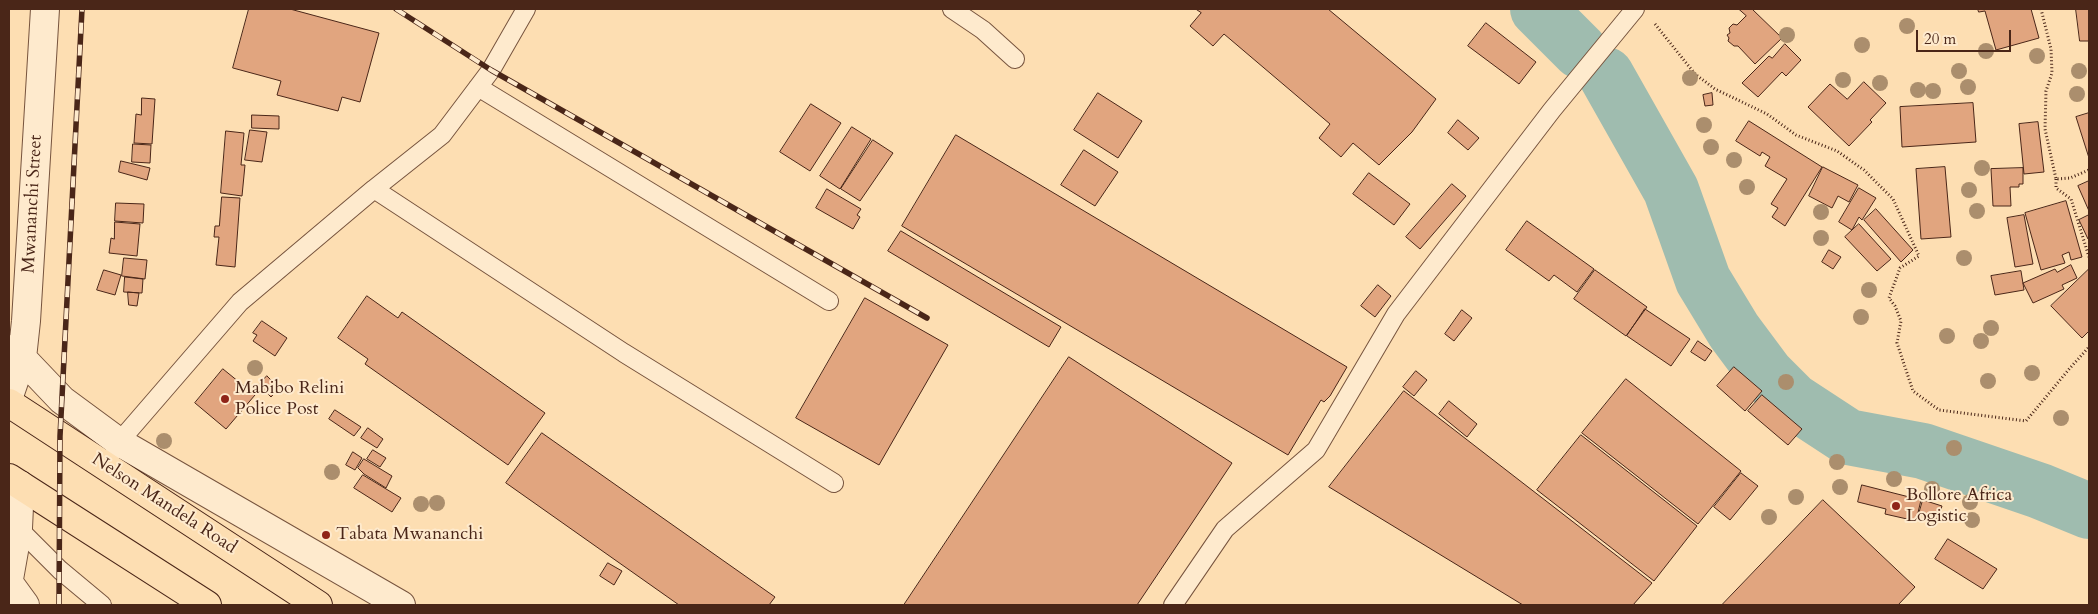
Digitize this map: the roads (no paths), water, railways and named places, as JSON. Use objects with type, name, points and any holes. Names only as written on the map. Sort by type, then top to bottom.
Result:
[{"type":"main road","name":"Nelson Mandela Road","points":[[9,403],[112,454],[318,605]]},
{"type":"main road","points":[[14,482],[207,605]]},
{"type":"street","name":"Mwananchi Street","points":[[9,396],[16,354],[26,321],[45,9]]},
{"type":"street","points":[[16,354],[112,454],[401,605]]},
{"type":"street","points":[[9,579],[18,528],[14,482]]},
{"type":"street","points":[[9,583],[25,605]]},
{"type":"lane","points":[[112,454],[240,302],[374,189],[442,135],[492,70],[526,9]]},
{"type":"lane","points":[[952,9],[983,30],[1016,59]]},
{"type":"lane","points":[[1173,605],[1225,529],[1316,450],[1396,314],[1552,110],[1635,9]]},
{"type":"lane","points":[[478,88],[829,301]]},
{"type":"lane","points":[[374,189],[624,353],[834,483]]},
{"type":"lane","points":[[18,528],[60,570],[102,605]]},
{"type":"waterway","points":[[1538,9],[1580,51]]},
{"type":"waterway","points":[[1606,75],[1671,190],[1703,280],[1734,331],[1766,374],[1793,401],[1848,437],[1923,451],[2040,491],[2089,511]]},
{"type":"railway","points":[[59,605],[60,436],[82,9]]},
{"type":"railway","points":[[396,9],[491,70],[927,318]]},
{"type":"place","name":"Mabibo Relini Police Post","points":[[225,399]]},
{"type":"place","name":"Bollore Africa Logistic","points":[[1896,506]]},
{"type":"place","name":"Tabata Mwananchi","points":[[326,535]]}]
